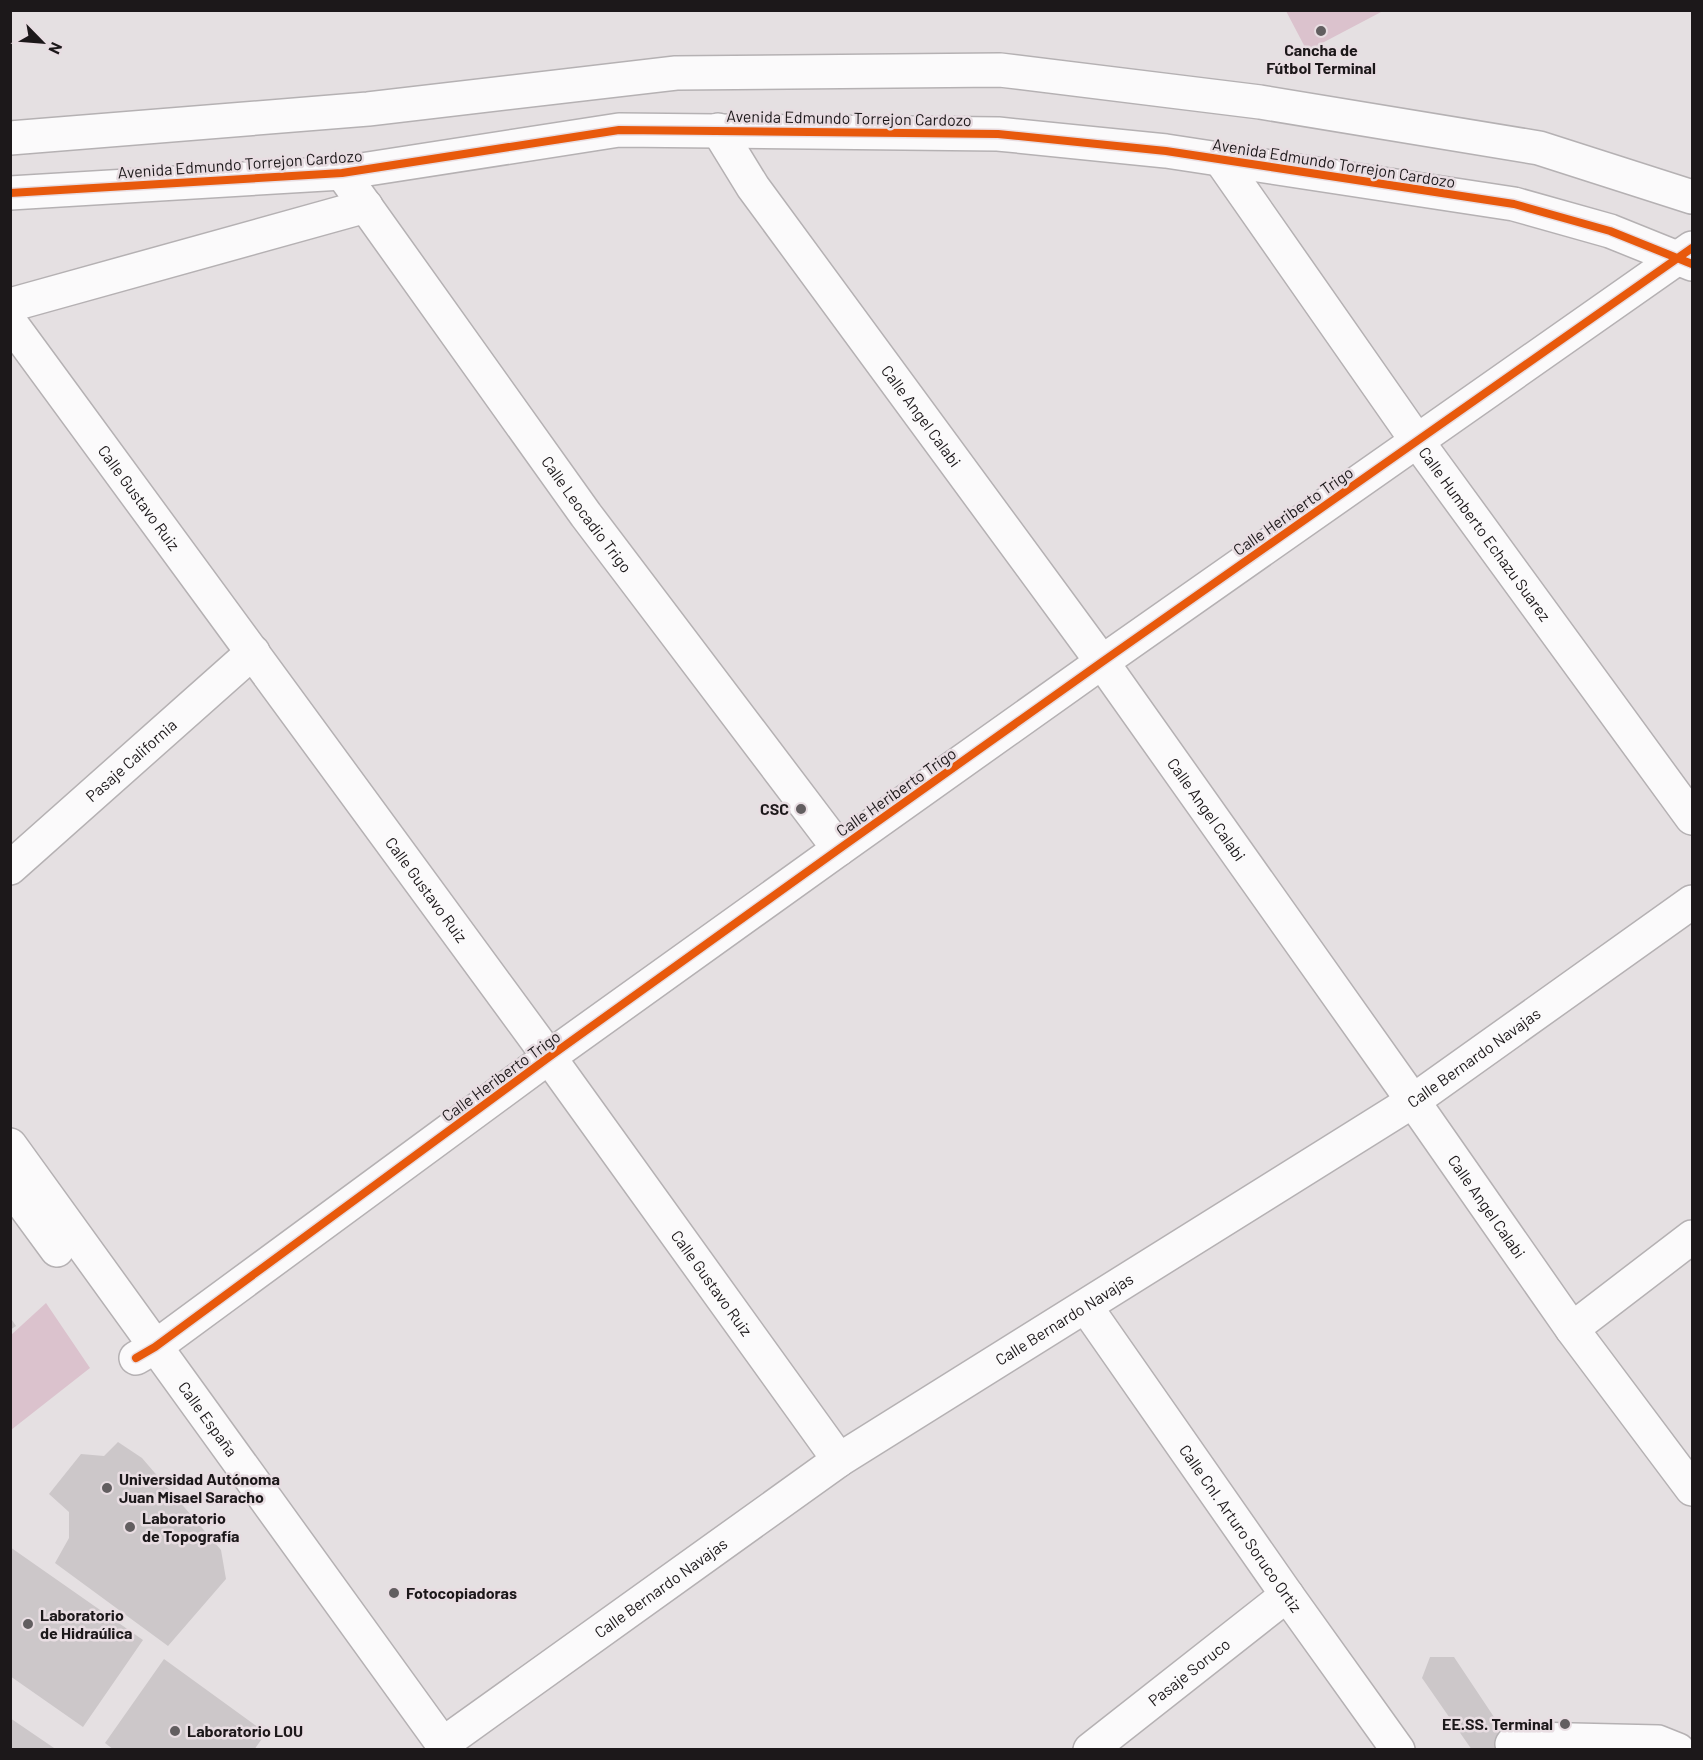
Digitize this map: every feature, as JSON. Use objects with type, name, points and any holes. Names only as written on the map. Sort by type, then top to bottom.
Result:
[{"type":"street","points":[[10,138],[368,109],[676,73],[1000,70],[1260,102],[1539,148],[1692,197]]},
{"type":"street","name":"Avenida Edmundo Torrejon Cardozo","points":[[10,193],[342,173],[619,130],[998,134],[1166,151],[1514,204],[1610,231],[1688,257]]},
{"type":"street","name":"Calle Angel Calabi","points":[[718,130],[753,187],[1102,662],[1572,1329],[1692,1490]]},
{"type":"street","name":"Calle Humberto Echazu Suarez","points":[[1220,159],[1417,441],[1692,818]]},
{"type":"street","name":"Calle Leocadio Trigo","points":[[342,173],[585,515],[839,849]]},
{"type":"street","points":[[10,305],[366,206]]},
{"type":"street","name":"Calle Heriberto Trigo","points":[[146,1353],[549,1057],[1102,662],[1417,441],[1688,257]]},
{"type":"street","name":"Calle Gustavo Ruiz","points":[[10,322],[549,1057],[839,1460]]},
{"type":"street","name":"Pasaje California","points":[[10,868],[253,652]]},
{"type":"street","name":"Calle Bernardo Navajas","points":[[439,1748],[839,1460],[1413,1101],[1692,902]]},
{"type":"street","name":"Calle España","points":[[10,1145],[146,1353]]},
{"type":"street","name":"Calle España","points":[[10,1186],[146,1353],[439,1748]]},
{"type":"street","points":[[1572,1329],[1692,1237]]},
{"type":"street","name":"Calle Cnl. Arturo Soruco Ortiz","points":[[1086,1307],[1287,1595],[1398,1749]]},
{"type":"street","name":"Pasaje Soruco","points":[[1090,1749],[1287,1595]]},
{"type":"street","points":[[1512,1744],[1530,1739],[1658,1742],[1678,1749]]},
{"type":"shaded area","name":"Cancha de Fútbol Terminal","points":[[1286,11],[1383,11],[1307,51]]},
{"type":"shaded area","points":[[46,1303],[90,1368],[11,1430],[11,1335]]},
{"type":"building","points":[[10,1317],[16,1326],[10,1330]]},
{"type":"building","points":[[118,1442],[142,1458],[221,1550],[226,1579],[168,1646],[55,1563],[69,1538],[69,1512],[49,1494],[81,1454],[104,1456]]},
{"type":"building","points":[[10,1547],[143,1640],[83,1727],[10,1676]]},
{"type":"building","points":[[1430,1657],[1454,1657],[1516,1750],[1472,1750],[1422,1678]]},
{"type":"building","points":[[164,1659],[266,1733],[254,1750],[114,1750],[105,1743]]},
{"type":"building","points":[[10,1718],[57,1750],[10,1750]]},
{"type":"cycle path","points":[[10,193],[342,173],[619,130],[998,134],[1166,151],[1514,204],[1610,231],[1692,264]]},
{"type":"cycle path","points":[[136,1358],[155,1347],[549,1057],[839,849],[1692,248]]},
{"type":"place","name":"Cancha de Fútbol Terminal","points":[[1321,31]]},
{"type":"place","name":"CSC","points":[[801,809]]},
{"type":"place","name":"Universidad Autónoma Juan Misael Saracho","points":[[107,1488]]},
{"type":"place","name":"Laboratorio de Topografía","points":[[130,1527]]},
{"type":"place","name":"Fotocopiadoras","points":[[394,1593]]},
{"type":"place","name":"Laboratorio de Hidraúlica","points":[[28,1624]]},
{"type":"place","name":"EE.SS. Terminal","points":[[1565,1724]]},
{"type":"place","name":"Laboratorio LOU","points":[[175,1731]]}]
